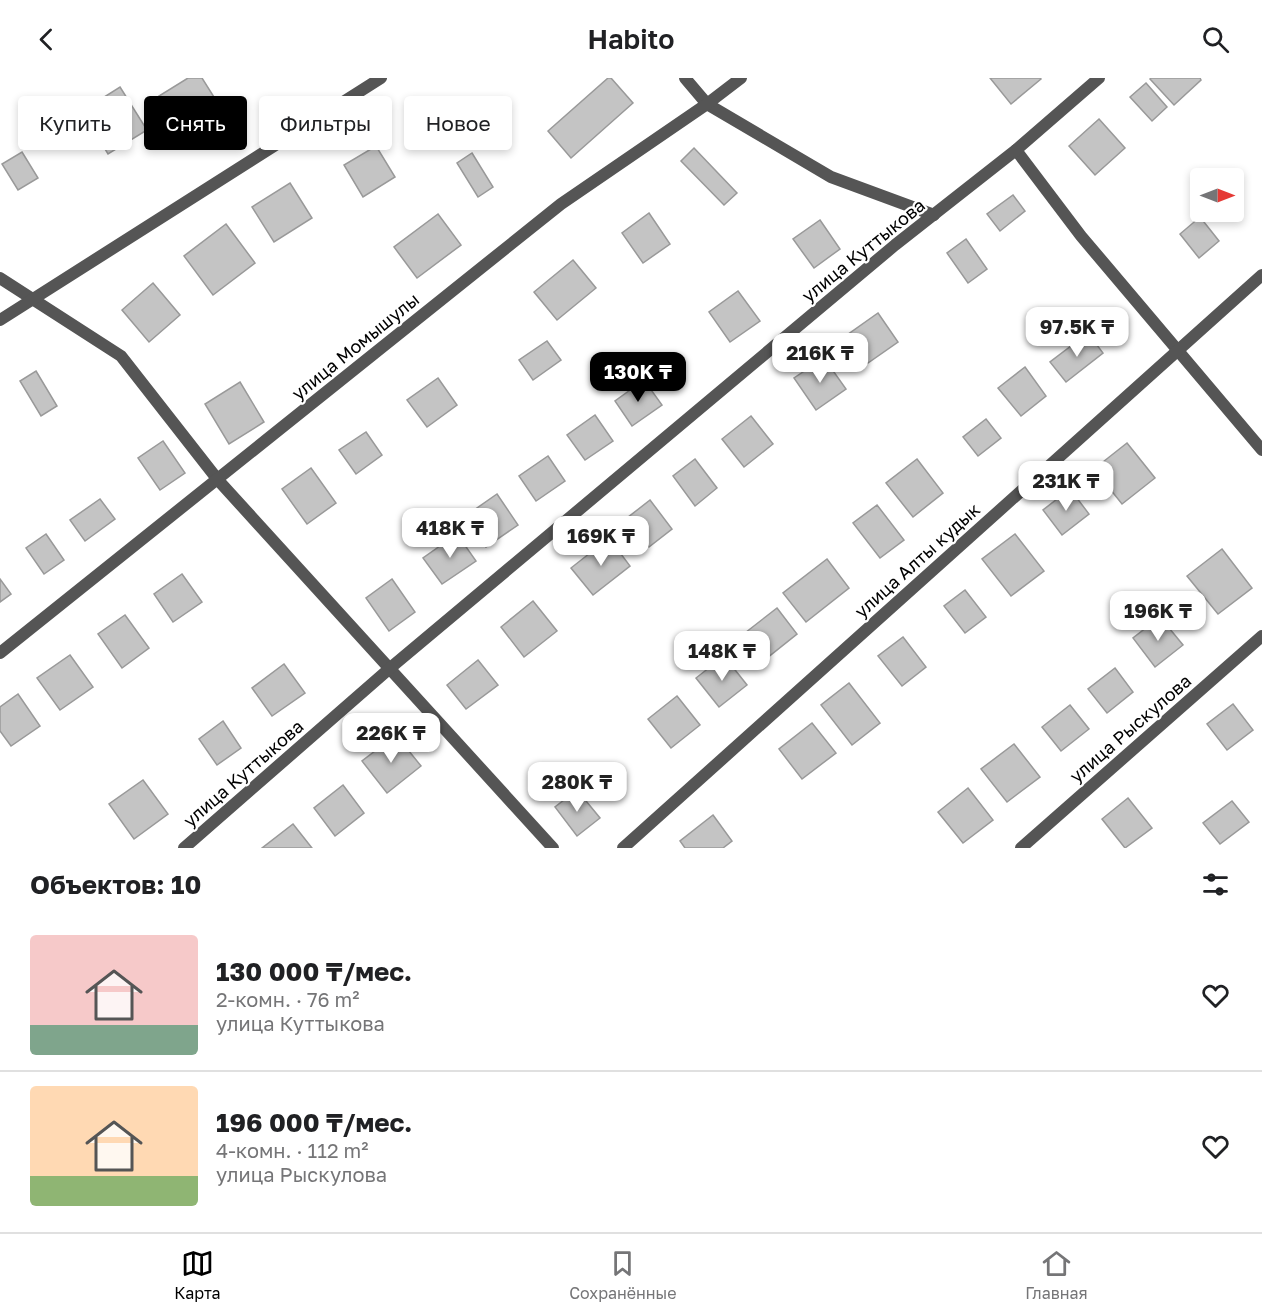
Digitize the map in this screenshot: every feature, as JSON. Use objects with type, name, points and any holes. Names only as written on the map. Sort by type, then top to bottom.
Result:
[{"type":"street","points":[[0,320],[381,78]]},
{"type":"street","points":[[685,78],[707,104],[831,177],[933,215]]},
{"type":"street","name":"улица Момышулы","points":[[0,653],[561,204],[707,104],[741,78]]},
{"type":"street","name":"улица Куттыкова","points":[[184,848],[389,669],[933,215],[1016,150],[1099,78]]},
{"type":"street","points":[[1016,150],[1081,236],[1262,450]]},
{"type":"street","name":"улица Алты кудык","points":[[623,848],[1262,275]]},
{"type":"street","points":[[0,278],[120,356],[219,480],[553,848]]},
{"type":"street","name":"улица Рыскулова","points":[[1021,848],[1262,636]]},
{"type":"building","points":[[188,78],[202,78],[213,96],[159,96]]},
{"type":"building","points":[[608,78],[611,78],[633,103],[571,158],[548,131]]},
{"type":"building","points":[[990,78],[1040,78],[1041,79],[1011,104]]},
{"type":"building","points":[[1151,78],[1200,78],[1201,80],[1174,105]]},
{"type":"building","points":[[1146,83],[1167,107],[1152,121],[1130,97]]},
{"type":"building","points":[[120,87],[126,96],[106,96]]},
{"type":"building","points":[[132,106],[144,125],[144,132],[132,139]]},
{"type":"building","points":[[1099,119],[1125,148],[1095,175],[1069,146]]},
{"type":"building","points":[[694,148],[737,193],[724,205],[681,161]]},
{"type":"building","points":[[369,150],[378,150],[395,177],[363,197],[344,165]]},
{"type":"building","points":[[22,152],[38,178],[18,190],[2,164]]},
{"type":"building","points":[[472,153],[493,187],[478,197],[457,163]]},
{"type":"building","points":[[290,183],[312,218],[274,242],[252,207]]},
{"type":"building","points":[[1013,195],[1025,211],[1000,231],[987,214]]},
{"type":"building","points":[[649,213],[670,244],[643,263],[622,233]]},
{"type":"building","points":[[438,214],[461,245],[417,278],[394,247]]},
{"type":"building","points":[[820,220],[840,249],[814,268],[793,239]]},
{"type":"building","points":[[1194,222],[1204,222],[1219,241],[1199,258],[1180,234]]},
{"type":"building","points":[[226,224],[255,263],[213,295],[184,256]]},
{"type":"building","points":[[966,239],[987,269],[968,283],[947,253]]},
{"type":"building","points":[[573,260],[596,288],[557,320],[534,292]]},
{"type":"building","points":[[153,283],[180,315],[149,342],[122,310]]},
{"type":"building","points":[[738,291],[760,321],[730,342],[709,312]]},
{"type":"building","points":[[878,313],[898,342],[868,363],[847,335]]},
{"type":"building","points":[[1088,333],[1103,353],[1066,382],[1050,362]]},
{"type":"building","points":[[547,341],[561,360],[533,380],[519,360]]},
{"type":"building","points":[[824,358],[846,389],[816,410],[794,378]]},
{"type":"building","points":[[1025,367],[1046,396],[1021,416],[998,388]]},
{"type":"building","points":[[36,371],[57,406],[41,416],[20,381]]},
{"type":"building","points":[[438,378],[457,405],[427,427],[407,400]]},
{"type":"building","points":[[644,380],[662,405],[632,426],[615,401]]},
{"type":"building","points":[[240,382],[264,422],[229,444],[205,404]]},
{"type":"building","points":[[595,415],[613,441],[585,460],[567,435]]},
{"type":"building","points":[[751,416],[773,444],[744,467],[722,439]]},
{"type":"building","points":[[986,419],[1001,438],[978,456],[963,437]]},
{"type":"building","points":[[366,432],[382,455],[356,474],[339,450]]},
{"type":"building","points":[[163,441],[185,473],[160,490],[138,458]]},
{"type":"building","points":[[1127,443],[1155,478],[1122,504],[1094,469]]},
{"type":"building","points":[[548,456],[565,481],[536,501],[519,476]]},
{"type":"building","points":[[695,459],[717,488],[695,506],[673,476]]},
{"type":"building","points":[[917,459],[943,493],[913,517],[886,483]]},
{"type":"building","points":[[311,468],[336,503],[307,524],[282,489]]},
{"type":"building","points":[[1070,489],[1089,514],[1062,535],[1043,510]]},
{"type":"building","points":[[497,494],[518,525],[486,547],[464,517]]},
{"type":"building","points":[[100,499],[115,519],[85,541],[70,520]]},
{"type":"building","points":[[650,500],[672,529],[649,547],[627,518]]},
{"type":"building","points":[[877,505],[904,540],[880,558],[853,523]]},
{"type":"building","points":[[46,534],[64,560],[44,574],[26,548]]},
{"type":"building","points":[[457,534],[476,561],[442,584],[423,558]]},
{"type":"building","points":[[1015,534],[1044,571],[1011,596],[982,559]]},
{"type":"building","points":[[609,538],[630,566],[593,595],[571,568]]},
{"type":"building","points":[[1222,549],[1252,588],[1218,614],[1187,576]]},
{"type":"building","points":[[827,559],[849,588],[806,622],[783,593]]},
{"type":"building","points":[[182,574],[202,602],[173,622],[154,594]]},
{"type":"building","points":[[0,579],[11,594],[0,602]]},
{"type":"building","points":[[392,579],[415,612],[389,631],[366,598]]},
{"type":"building","points":[[965,590],[986,617],[965,633],[944,606]]},
{"type":"building","points":[[533,601],[557,631],[524,657],[501,627]]},
{"type":"building","points":[[777,608],[797,634],[762,662],[741,636]]},
{"type":"building","points":[[125,615],[149,648],[122,668],[98,634]]},
{"type":"building","points":[[1160,617],[1183,645],[1155,667],[1133,638]]},
{"type":"building","points":[[903,637],[926,667],[902,686],[878,656]]},
{"type":"building","points":[[70,655],[93,687],[60,710],[37,678]]},
{"type":"building","points":[[724,656],[747,685],[719,707],[696,678]]},
{"type":"building","points":[[478,660],[498,685],[466,709],[447,685]]},
{"type":"building","points":[[284,664],[305,693],[272,716],[252,688]]},
{"type":"building","points":[[1115,668],[1133,692],[1107,713],[1088,689]]},
{"type":"building","points":[[849,683],[880,723],[852,745],[821,705]]},
{"type":"building","points":[[18,694],[40,726],[11,746],[0,731],[0,707]]},
{"type":"building","points":[[677,696],[700,725],[671,748],[648,719]]},
{"type":"building","points":[[1233,704],[1253,730],[1227,750],[1207,724]]},
{"type":"building","points":[[1070,705],[1089,729],[1061,751],[1042,727]]},
{"type":"building","points":[[223,721],[241,748],[217,765],[199,739]]},
{"type":"building","points":[[812,723],[836,753],[802,779],[779,749]]},
{"type":"building","points":[[396,735],[421,766],[387,793],[362,761]]},
{"type":"building","points":[[1014,744],[1040,777],[1007,802],[981,769]]},
{"type":"building","points":[[143,780],[168,814],[134,839],[109,804]]},
{"type":"building","points":[[343,785],[364,813],[335,836],[314,808]]},
{"type":"building","points":[[968,788],[993,820],[963,843],[938,812]]},
{"type":"building","points":[[577,790],[600,818],[577,836],[555,807]]},
{"type":"building","points":[[1128,798],[1152,828],[1125,848],[1102,819]]},
{"type":"building","points":[[1232,801],[1249,822],[1220,844],[1203,823]]},
{"type":"building","points":[[713,815],[732,841],[723,848],[685,848],[680,841]]},
{"type":"building","points":[[293,824],[312,848],[262,848]]}]
